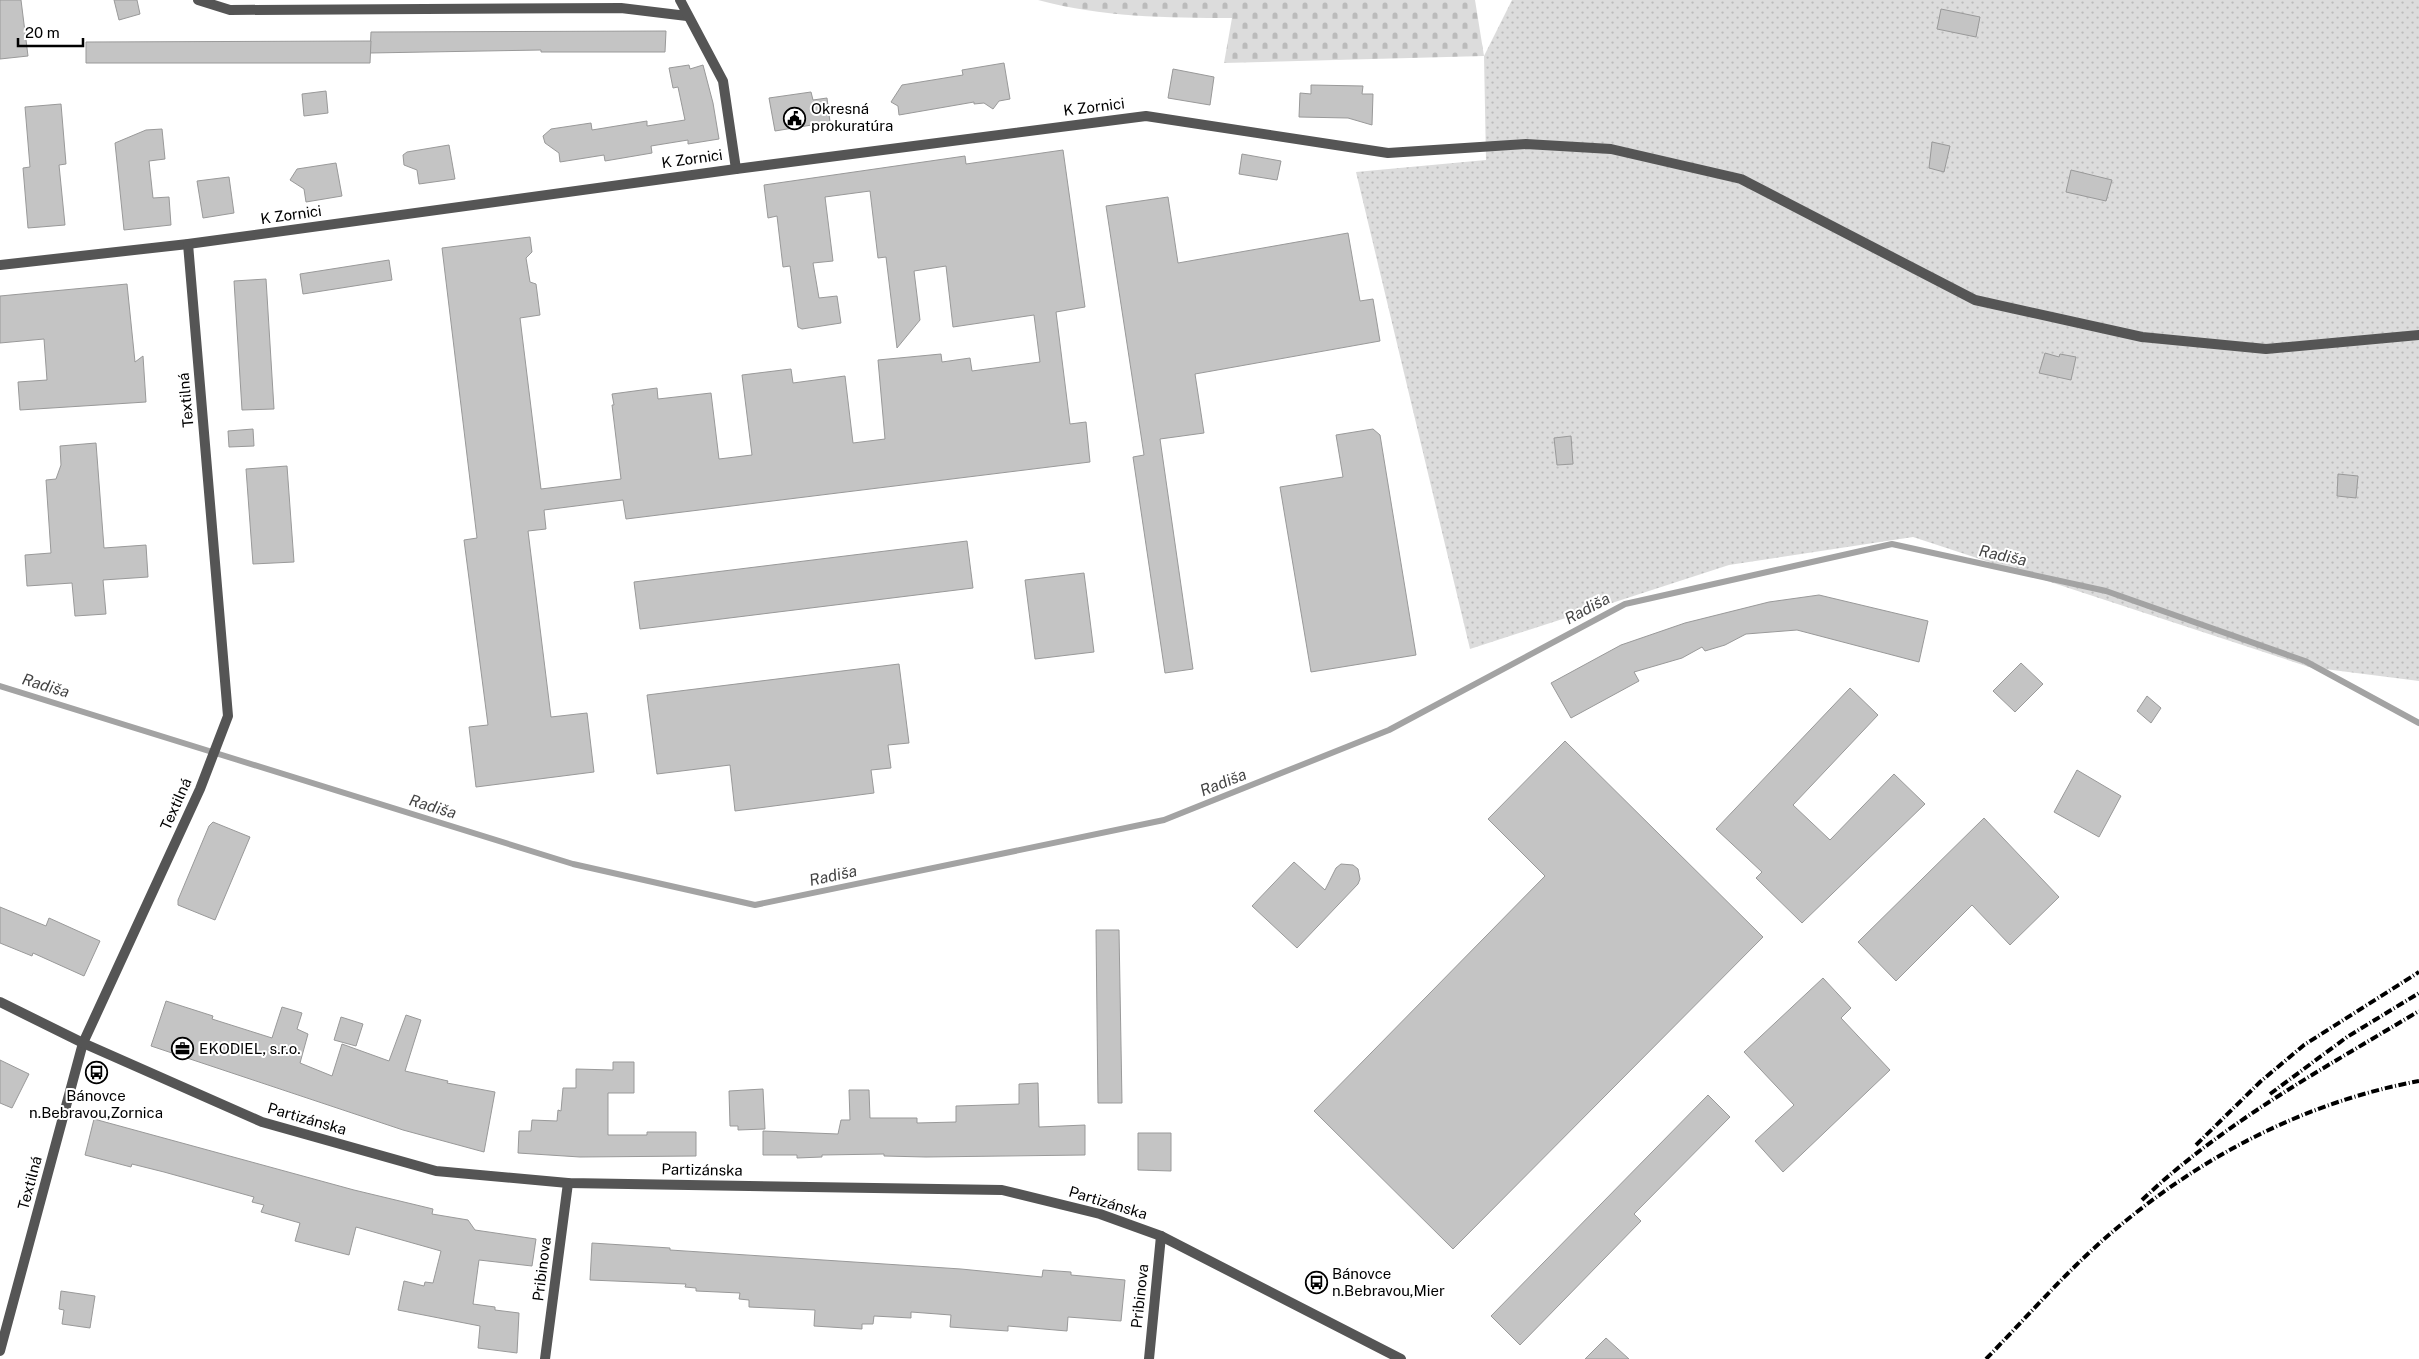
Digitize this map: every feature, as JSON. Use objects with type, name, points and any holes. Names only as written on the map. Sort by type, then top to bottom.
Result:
[{"type":"street","points":[[198,0],[230,10],[572,9],[625,4],[687,16]]},
{"type":"street","points":[[680,0],[723,80],[736,169]]},
{"type":"street","name":"K Zornici","points":[[0,265],[188,244],[736,169],[1146,116],[1388,153],[1526,144],[1611,148],[1741,179],[1975,300],[2142,337],[2266,349],[2419,336]]},
{"type":"street","name":"Textilná","points":[[0,1350],[84,1043],[200,789],[228,716],[188,244]]},
{"type":"street","name":"Partizánska","points":[[0,1002],[84,1043],[262,1122],[436,1171],[568,1183],[1002,1190],[1100,1214],[1162,1236],[1401,1359]]},
{"type":"street","name":"Pribinova","points":[[546,1359],[568,1183]]},
{"type":"street","name":"Pribinova","points":[[1149,1359],[1162,1236]]},
{"type":"green space","points":[[1038,0],[1475,0],[1484,56],[1224,63],[1232,18],[1183,18],[1110,13],[1062,6]]},
{"type":"green space","points":[[1512,0],[2419,0],[2419,681],[2309,667],[1913,537],[1729,565],[1470,649],[1356,172],[1486,160],[1484,56]]},
{"type":"building","points":[[0,0],[21,0],[28,56],[0,59]]},
{"type":"building","points":[[114,0],[137,0],[140,14],[119,20]]},
{"type":"building","points":[[1941,9],[1980,17],[1976,37],[1937,29]]},
{"type":"building","points":[[666,31],[665,52],[541,52],[541,50],[370,53],[371,32]]},
{"type":"building","points":[[371,41],[370,63],[86,63],[86,42]]},
{"type":"building","points":[[1004,63],[1010,99],[999,101],[993,109],[984,103],[974,104],[974,102],[899,115],[898,106],[891,102],[902,85],[963,75],[962,70]]},
{"type":"building","points":[[689,65],[690,69],[703,65],[713,103],[719,139],[688,144],[688,140],[651,146],[652,153],[605,161],[604,155],[560,162],[559,153],[545,143],[543,136],[551,129],[591,123],[592,130],[647,121],[647,126],[685,120],[678,87],[673,88],[669,68]]},
{"type":"building","points":[[1173,69],[1214,77],[1210,105],[1168,98]]},
{"type":"building","points":[[1311,85],[1363,86],[1362,94],[1373,94],[1372,125],[1348,118],[1299,117],[1300,93],[1311,94]]},
{"type":"building","points":[[326,91],[328,113],[304,116],[302,94]]},
{"type":"building","points":[[811,92],[813,100],[827,98],[830,122],[775,131],[769,98]]},
{"type":"building","points":[[61,104],[66,164],[59,165],[65,225],[28,228],[23,168],[30,167],[25,107]]},
{"type":"building","points":[[162,129],[165,159],[149,161],[153,198],[169,197],[171,225],[124,230],[115,143],[146,130]]},
{"type":"building","points":[[1932,142],[1950,146],[1944,172],[1929,168]]},
{"type":"building","points":[[449,145],[455,179],[419,184],[417,170],[404,165],[403,155],[407,152]]},
{"type":"building","points":[[1063,150],[1085,307],[1056,312],[1070,424],[1086,422],[1090,462],[626,519],[623,500],[544,510],[546,529],[528,531],[551,717],[587,713],[594,772],[476,787],[469,727],[488,725],[464,540],[477,538],[442,248],[530,237],[532,252],[526,258],[530,282],[536,284],[540,315],[520,318],[541,489],[621,479],[612,394],[657,388],[658,399],[711,393],[719,459],[752,455],[742,375],[791,369],[793,383],[845,376],[853,443],[885,439],[878,360],[941,354],[942,362],[970,358],[972,371],[1040,362],[1034,315],[953,327],[946,266],[914,271],[920,320],[897,348],[886,257],[878,258],[870,191],[825,197],[833,261],[813,263],[819,298],[837,296],[841,323],[802,329],[798,327],[790,266],[783,267],[777,216],[768,218],[764,185],[965,156],[966,164]]},
{"type":"building","points":[[1242,154],[1281,161],[1277,180],[1239,174]]},
{"type":"building","points":[[336,163],[342,196],[306,202],[304,189],[290,180],[297,169]]},
{"type":"building","points":[[2071,170],[2112,180],[2106,201],[2066,192]]},
{"type":"building","points":[[229,177],[234,213],[203,218],[197,181]]},
{"type":"building","points":[[1168,197],[1178,263],[1348,233],[1360,301],[1373,299],[1380,341],[1195,374],[1204,433],[1160,439],[1193,669],[1165,673],[1133,457],[1144,455],[1106,206]]},
{"type":"building","points":[[389,260],[392,280],[303,294],[300,274]]},
{"type":"building","points":[[266,279],[274,409],[242,410],[234,281]]},
{"type":"building","points":[[127,284],[135,362],[143,356],[146,402],[20,410],[18,382],[47,380],[44,339],[0,343],[0,296]]},
{"type":"building","points":[[2045,353],[2059,357],[2060,354],[2076,357],[2071,380],[2039,373]]},
{"type":"building","points":[[253,429],[254,446],[229,447],[228,431]]},
{"type":"building","points":[[1373,429],[1380,435],[1416,655],[1311,672],[1280,487],[1343,477],[1336,435]]},
{"type":"building","points":[[1571,436],[1573,464],[1557,465],[1554,438]]},
{"type":"building","points":[[96,443],[104,548],[146,545],[148,577],[103,580],[106,614],[75,616],[72,583],[27,586],[25,555],[51,553],[46,480],[56,479],[61,465],[60,446]]},
{"type":"building","points":[[287,466],[294,562],[253,564],[246,469]]},
{"type":"building","points":[[2338,474],[2358,476],[2356,498],[2337,496]]},
{"type":"building","points":[[967,541],[973,588],[640,629],[634,582]]},
{"type":"building","points":[[1084,573],[1094,652],[1035,659],[1025,580]]},
{"type":"building","points":[[1819,595],[1928,621],[1919,662],[1797,630],[1746,634],[1725,645],[1705,651],[1702,647],[1682,658],[1634,672],[1639,681],[1571,718],[1551,683],[1621,645],[1685,623],[1769,602]]},
{"type":"building","points":[[2021,663],[2043,684],[2015,712],[1993,691]]},
{"type":"building","points":[[899,664],[909,743],[888,745],[891,768],[871,770],[874,793],[735,811],[730,765],[657,774],[647,695]]},
{"type":"building","points":[[1850,688],[1878,715],[1793,805],[1830,840],[1894,774],[1925,804],[1802,923],[1756,878],[1762,872],[1716,829]]},
{"type":"building","points":[[2147,696],[2161,708],[2151,723],[2137,711]]},
{"type":"building","points":[[1565,741],[1763,937],[1453,1249],[1314,1111],[1545,876],[1488,819]]},
{"type":"building","points":[[2077,770],[2121,796],[2099,837],[2054,812]]},
{"type":"building","points":[[1984,818],[2059,897],[2010,945],[1972,905],[1896,981],[1858,942]]},
{"type":"building","points":[[213,822],[250,837],[215,920],[178,905],[178,900],[209,826]]},
{"type":"building","points":[[1294,862],[1325,890],[1336,868],[1341,864],[1353,865],[1358,869],[1360,879],[1358,884],[1297,948],[1252,906]]},
{"type":"building","points":[[0,907],[46,926],[49,918],[100,941],[84,976],[33,953],[32,956],[0,943]]},
{"type":"building","points":[[1096,930],[1119,930],[1122,1103],[1098,1103]]},
{"type":"building","points":[[1823,978],[1851,1008],[1841,1018],[1890,1070],[1783,1172],[1755,1141],[1794,1105],[1744,1052]]},
{"type":"building","points":[[166,1001],[213,1016],[212,1019],[272,1038],[282,1007],[302,1013],[297,1029],[308,1034],[300,1063],[332,1076],[342,1044],[389,1061],[406,1015],[421,1020],[405,1071],[448,1081],[447,1083],[495,1092],[484,1152],[403,1130],[151,1046]]},
{"type":"building","points":[[341,1017],[363,1024],[356,1046],[334,1040]]},
{"type":"building","points":[[0,1060],[29,1074],[12,1108],[0,1103]]},
{"type":"building","points":[[613,1062],[634,1062],[634,1093],[608,1093],[608,1135],[647,1135],[647,1132],[696,1132],[696,1156],[580,1157],[518,1153],[519,1131],[531,1131],[532,1120],[557,1121],[558,1110],[561,1111],[563,1088],[576,1088],[576,1069],[613,1070]]},
{"type":"building","points":[[1038,1083],[1039,1127],[1085,1125],[1085,1155],[926,1157],[884,1156],[884,1154],[822,1155],[822,1157],[797,1158],[797,1155],[763,1155],[763,1131],[838,1134],[841,1120],[850,1120],[849,1090],[869,1090],[870,1118],[917,1118],[917,1123],[956,1122],[956,1106],[1019,1104],[1019,1084]]},
{"type":"building","points":[[763,1089],[765,1129],[738,1130],[738,1126],[730,1126],[729,1091]]},
{"type":"building","points":[[1708,1095],[1730,1117],[1634,1214],[1641,1221],[1520,1345],[1491,1316]]},
{"type":"building","points":[[94,1119],[354,1190],[433,1209],[432,1214],[468,1220],[475,1230],[536,1239],[532,1266],[479,1260],[473,1304],[495,1307],[495,1310],[519,1313],[517,1353],[478,1348],[480,1326],[398,1310],[404,1281],[424,1286],[425,1282],[433,1283],[441,1251],[356,1227],[349,1255],[295,1241],[300,1223],[261,1212],[264,1205],[252,1202],[254,1197],[132,1164],[131,1167],[85,1155]]},
{"type":"building","points":[[1138,1133],[1171,1133],[1171,1171],[1138,1170]]},
{"type":"building","points":[[592,1243],[670,1248],[670,1250],[961,1269],[1042,1277],[1043,1270],[1071,1272],[1071,1275],[1125,1280],[1121,1321],[1068,1317],[1067,1331],[1008,1326],[1008,1331],[950,1327],[951,1315],[911,1312],[911,1318],[874,1316],[873,1324],[862,1324],[862,1329],[814,1326],[815,1310],[749,1307],[749,1300],[739,1299],[740,1293],[696,1291],[696,1288],[685,1287],[686,1284],[590,1280]]},
{"type":"building","points":[[61,1291],[95,1296],[90,1328],[62,1324],[64,1310],[59,1309]]},
{"type":"building","points":[[1606,1338],[1629,1359],[1585,1359]]},
{"type":"waterway","name":"Radiša","points":[[0,686],[573,864],[755,905],[1164,820],[1389,730],[1625,604],[1892,544],[2106,591],[2305,661],[2419,723]]},
{"type":"railway","points":[[2196,1145],[2260,1082],[2304,1045],[2419,972]]},
{"type":"railway","points":[[2270,1094],[2347,1037],[2419,993]]},
{"type":"railway","points":[[2142,1200],[2206,1146],[2240,1121],[2419,1011]]},
{"type":"railway","points":[[1986,1359],[2066,1275],[2100,1243],[2150,1202],[2185,1177],[2258,1135],[2297,1117],[2377,1090],[2419,1081]]},
{"type":"place","name":"Okresná prokuratúra","points":[[795,118]]},
{"type":"place","name":"EKODIEL, s.r.o.","points":[[183,1049]]},
{"type":"place","name":"Bánovce n.Bebravou,Zornica","points":[[96,1073]]},
{"type":"place","name":"Bánovce n.Bebravou,Mier","points":[[1316,1283]]}]
